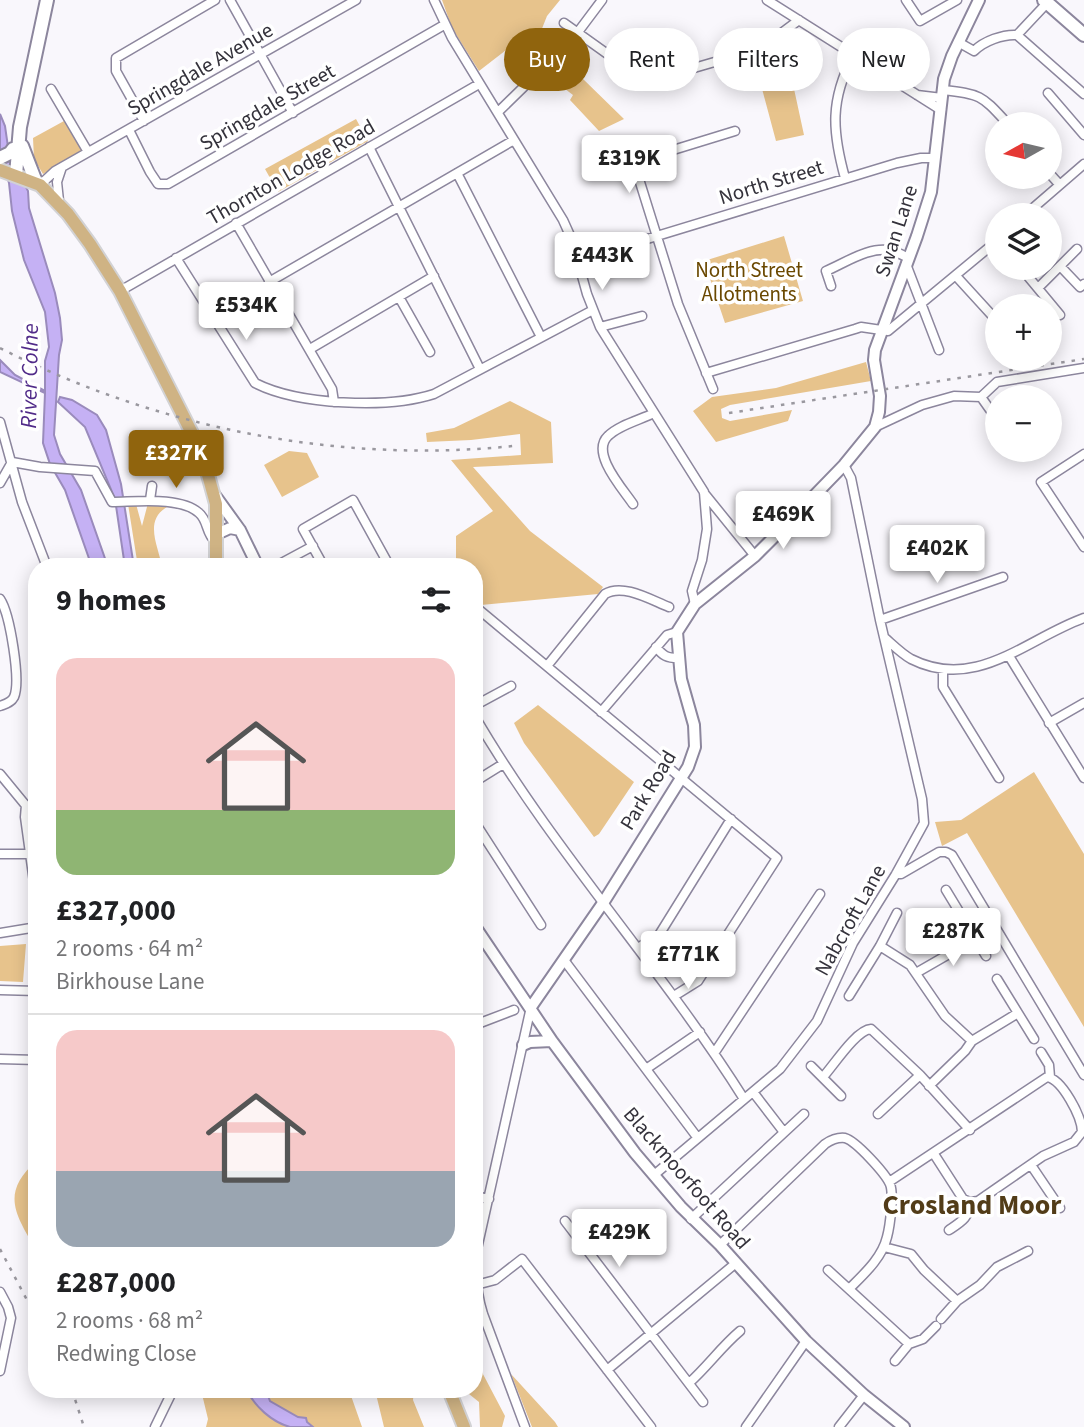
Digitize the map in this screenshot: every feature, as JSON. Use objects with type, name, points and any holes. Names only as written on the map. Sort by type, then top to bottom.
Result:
[{"type":"main road","points":[[9,169],[20,131],[47,0]]},
{"type":"main road","points":[[1046,1],[1084,35]]},
{"type":"main road","points":[[9,169],[16,133],[20,131]]},
{"type":"main road","points":[[20,131],[25,158],[38,183],[59,204],[90,244],[120,291],[202,453],[214,495],[216,558]]},
{"type":"main road","points":[[9,169],[38,183]]},
{"type":"main road","points":[[452,1398],[464,1427]]},
{"type":"street","points":[[144,121],[116,71],[116,58],[215,0]]},
{"type":"street","points":[[230,0],[293,113]]},
{"type":"street","name":"Springdale Avenue","points":[[38,183],[356,0]]},
{"type":"street","points":[[434,0],[444,25],[563,220],[600,327],[704,492],[755,556]]},
{"type":"street","points":[[581,28],[602,0]]},
{"type":"street","points":[[767,0],[837,45]]},
{"type":"street","points":[[906,0],[920,21],[958,0],[977,5]]},
{"type":"street","points":[[1017,35],[1046,1]]},
{"type":"street","name":"Swan Lane","points":[[875,427],[880,396],[874,350],[931,192],[944,79],[958,42],[977,5]]},
{"type":"street","points":[[590,41],[613,58],[635,69],[660,75],[749,52],[764,46],[799,20]]},
{"type":"street","points":[[564,23],[572,28]]},
{"type":"street","name":"Springdale Street","points":[[129,130],[158,184],[168,184],[444,25]]},
{"type":"street","points":[[958,42],[974,51],[988,41],[1009,34],[1017,35],[1084,94]]},
{"type":"street","name":"Thornton Lodge Road","points":[[120,291],[480,84]]},
{"type":"street","points":[[51,89],[88,152]]},
{"type":"street","points":[[498,112],[520,91]]},
{"type":"street","points":[[838,91],[834,114],[836,143],[845,178]]},
{"type":"street","points":[[910,91],[917,95],[942,99],[968,92],[981,96],[996,112]]},
{"type":"street","points":[[1048,93],[1084,135]]},
{"type":"street","points":[[634,162],[735,131]]},
{"type":"street","points":[[269,282],[514,140]]},
{"type":"street","points":[[369,147],[480,369]]},
{"type":"street","points":[[629,147],[678,304],[713,389]]},
{"type":"street","name":"North Street","points":[[578,260],[845,178],[909,160],[935,158]]},
{"type":"street","points":[[59,204],[57,182],[62,167]]},
{"type":"street","points":[[1062,182],[1083,168]]},
{"type":"street","points":[[457,173],[541,337]]},
{"type":"street","points":[[1038,203],[1054,189]]},
{"type":"street","points":[[236,223],[332,389],[334,402]]},
{"type":"street","points":[[831,286],[826,271],[877,250],[892,250],[907,261],[939,350]]},
{"type":"street","points":[[1062,264],[1077,250]]},
{"type":"street","points":[[706,373],[855,329],[888,331],[985,251]]},
{"type":"street","points":[[176,258],[255,383],[266,388],[334,402],[420,399],[593,310]]},
{"type":"street","points":[[1062,268],[1080,287],[1084,284]]},
{"type":"street","points":[[310,349],[434,276]]},
{"type":"street","points":[[956,276],[985,308]]},
{"type":"street","points":[[1031,280],[1043,294]]},
{"type":"street","points":[[1038,288],[1046,280]]},
{"type":"street","points":[[399,297],[430,352]]},
{"type":"street","points":[[600,327],[642,316]]},
{"type":"street","points":[[601,712],[667,635],[677,632],[695,604],[755,556],[844,465],[875,427],[922,405],[954,396],[981,397],[998,382],[1084,368]]},
{"type":"street","points":[[981,397],[985,403]]},
{"type":"street","points":[[633,504],[610,471],[602,452],[603,444],[605,438],[613,432],[654,413]]},
{"type":"street","points":[[0,422],[3,441],[12,462],[22,502],[44,558]]},
{"type":"street","points":[[1084,454],[1041,482],[1084,547]]},
{"type":"street","points":[[12,462],[97,472],[109,500],[114,502],[150,500],[196,509],[203,516],[211,538],[217,538],[230,528],[240,530]]},
{"type":"street","points":[[0,483],[12,462]]},
{"type":"street","name":"Nabcroft Lane","points":[[654,1175],[780,1069],[817,1021],[853,943],[896,874],[923,823],[922,799],[880,620],[851,478],[844,465]]},
{"type":"street","points":[[150,500],[152,486]]},
{"type":"street","points":[[695,604],[692,591],[702,560],[707,529],[704,492]]},
{"type":"street","points":[[214,495],[240,530],[254,558]]},
{"type":"street","points":[[319,558],[303,529],[353,500],[385,558]]},
{"type":"street","points":[[291,558],[313,546]]},
{"type":"street","points":[[880,620],[1003,577]]},
{"type":"street","points":[[547,666],[605,594],[612,589],[668,607]]},
{"type":"street","points":[[0,599],[12,636],[15,688],[13,698],[0,706]]},
{"type":"street","points":[[483,613],[776,858],[698,981],[674,996]]},
{"type":"street","points":[[885,638],[910,659],[943,670],[986,666],[1059,627],[1084,618]]},
{"type":"street","name":"Park Road","points":[[531,1007],[603,903],[688,767],[695,747],[694,725],[681,679],[677,632]]},
{"type":"street","points":[[656,648],[662,655],[678,658]]},
{"type":"street","points":[[1009,656],[1084,778]]},
{"type":"street","points":[[943,670],[943,687],[999,778]]},
{"type":"street","points":[[483,701],[510,686]]},
{"type":"street","points":[[1049,723],[1084,703]]},
{"type":"street","points":[[483,730],[503,764],[603,903],[715,1052],[744,1099]]},
{"type":"street","points":[[483,776],[503,764]]},
{"type":"street","points":[[0,774],[28,808]]},
{"type":"street","points":[[26,805],[28,845]]},
{"type":"street","points":[[638,948],[659,935],[731,819]]},
{"type":"street","points":[[483,835],[541,925]]},
{"type":"street","points":[[896,874],[901,874],[939,852],[952,855],[1084,1075]]},
{"type":"street","points":[[0,854],[28,854]]},
{"type":"street","points":[[946,890],[986,956]]},
{"type":"street","points":[[715,1052],[820,894]]},
{"type":"street","points":[[849,996],[897,913]]},
{"type":"street","points":[[0,933],[28,928]]},
{"type":"street","name":"Blackmoorfoot Road","points":[[483,938],[552,1041],[691,1219],[720,1245],[806,1341],[864,1395],[904,1427]]},
{"type":"street","points":[[916,973],[975,939]]},
{"type":"street","points":[[880,946],[898,956],[916,973],[946,1016],[972,1041]]},
{"type":"street","points":[[564,960],[697,1138]]},
{"type":"street","points":[[998,979],[1034,1039]]},
{"type":"street","points":[[0,990],[28,990]]},
{"type":"street","points":[[483,1224],[531,1007]]},
{"type":"street","points":[[483,1022],[514,1010]]},
{"type":"street","points":[[929,1086],[972,1041],[1018,1013]]},
{"type":"street","points":[[823,1077],[853,1039],[867,1028],[894,1049],[970,1130]]},
{"type":"street","points":[[646,1069],[700,1032]]},
{"type":"street","points":[[523,1045],[552,1041]]},
{"type":"street","points":[[1041,1052],[1049,1065],[1050,1077]]},
{"type":"street","points":[[0,1059],[28,1060]]},
{"type":"street","points":[[811,1066],[841,1096]]},
{"type":"street","points":[[878,1114],[920,1075]]},
{"type":"street","points":[[889,1182],[1035,1084],[1050,1077]]},
{"type":"street","points":[[934,1154],[962,1199],[970,1202],[978,1201],[1054,1150],[1074,1142],[1082,1132],[1082,1125],[1068,1096],[1050,1077]]},
{"type":"street","points":[[753,1092],[783,1131]]},
{"type":"street","points":[[691,1219],[804,1114]]},
{"type":"street","points":[[720,1245],[832,1139],[844,1138],[853,1142],[889,1182],[891,1189],[889,1230],[884,1247],[876,1260],[849,1289]]},
{"type":"street","points":[[1031,1165],[1060,1208]]},
{"type":"street","points":[[483,1198],[489,1199]]},
{"type":"street","points":[[949,1230],[965,1218],[970,1210],[970,1202]]},
{"type":"street","points":[[565,1221],[703,1402]]},
{"type":"street","points":[[884,1247],[911,1254],[957,1301]]},
{"type":"street","points":[[895,1361],[909,1344],[923,1339],[957,1301],[980,1285],[997,1267],[1028,1251]]},
{"type":"street","points":[[483,1283],[495,1280],[522,1259],[651,1427]]},
{"type":"street","points":[[607,1370],[736,1263]]},
{"type":"street","points":[[828,1270],[909,1344]]},
{"type":"street","points":[[0,1292],[10,1318],[1,1371]]},
{"type":"street","points":[[483,1314],[525,1427]]},
{"type":"street","points":[[688,1383],[712,1362],[717,1351],[740,1331]]},
{"type":"street","points":[[746,1427],[806,1341]]},
{"type":"street","points":[[839,1427],[864,1395]]},
{"type":"street","points":[[155,1427],[169,1398]]},
{"type":"green space","points":[[442,0],[560,0],[547,16],[542,28],[504,28],[504,52],[479,71],[452,28]]},
{"type":"green space","points":[[590,86],[624,119],[599,131],[570,100],[573,95],[568,91],[590,91]]},
{"type":"green space","points":[[763,91],[794,91],[804,135],[776,141]]},
{"type":"green space","points":[[356,119],[368,141],[278,192],[265,169]]},
{"type":"green space","points":[[64,121],[83,151],[43,174],[34,159],[33,138]]},
{"type":"green space","name":"North Street Allotments","points":[[784,236],[803,301],[725,323],[704,261]]},
{"type":"green space","points":[[866,362],[871,381],[730,405],[721,409],[722,418],[730,421],[792,410],[788,421],[716,442],[693,411],[712,397],[776,388]]},
{"type":"green space","points":[[510,401],[551,422],[553,463],[473,467],[530,531],[603,587],[598,594],[483,605],[483,558],[456,558],[456,536],[493,511],[451,460],[521,455],[520,434],[427,442],[426,433],[454,428]]},
{"type":"green space","points":[[289,451],[307,453],[319,477],[282,497],[264,465]]},
{"type":"green space","points":[[148,503],[167,507],[156,519],[154,527],[160,558],[137,558],[128,504],[136,504],[142,526]]},
{"type":"green space","points":[[538,705],[634,782],[599,834],[594,837],[524,743],[514,723]]},
{"type":"green space","points":[[1034,772],[1084,854],[1084,1027],[967,833],[942,846],[935,822],[961,820]]},
{"type":"green space","points":[[26,944],[23,982],[0,981],[0,946]]},
{"type":"green space","points":[[28,1169],[28,1235],[15,1204],[18,1183]]},
{"type":"green space","points":[[483,1374],[505,1416],[502,1427],[480,1427],[479,1402],[474,1398],[483,1398]]},
{"type":"green space","points":[[511,1374],[555,1422],[558,1427],[532,1427]]},
{"type":"green space","points":[[203,1398],[352,1398],[362,1427],[206,1427],[208,1419]]},
{"type":"green space","points":[[377,1398],[413,1398],[424,1427],[384,1427]]},
{"type":"shaded area","points":[[0,114],[5,126],[9,154],[28,191],[29,208],[60,318],[62,340],[54,435],[60,454],[81,490],[105,558],[89,558],[65,490],[50,464],[43,443],[45,393],[0,372],[0,360],[15,375],[45,391],[45,361],[49,347],[45,312],[24,260],[12,211],[9,183],[0,153]]},
{"type":"shaded area","points":[[60,397],[72,400],[97,415],[106,430],[121,484],[133,558],[124,558],[115,499],[85,427],[58,402]]},
{"type":"shaded area","points":[[252,1398],[269,1398],[298,1417],[306,1418],[313,1427],[290,1427],[270,1417]]},
{"type":"railway","points":[[0,348],[60,376],[122,400],[185,419],[250,434],[381,450],[513,446]]},
{"type":"railway","points":[[729,413],[1084,359]]},
{"type":"railway","points":[[0,1249],[28,1302]]},
{"type":"railway","points":[[75,1398],[84,1427]]},
{"type":"district","name":"Crosland Moor","points":[[972,1204]]},
{"type":"water label","name":"River Colne","points":[[29,376]]}]
